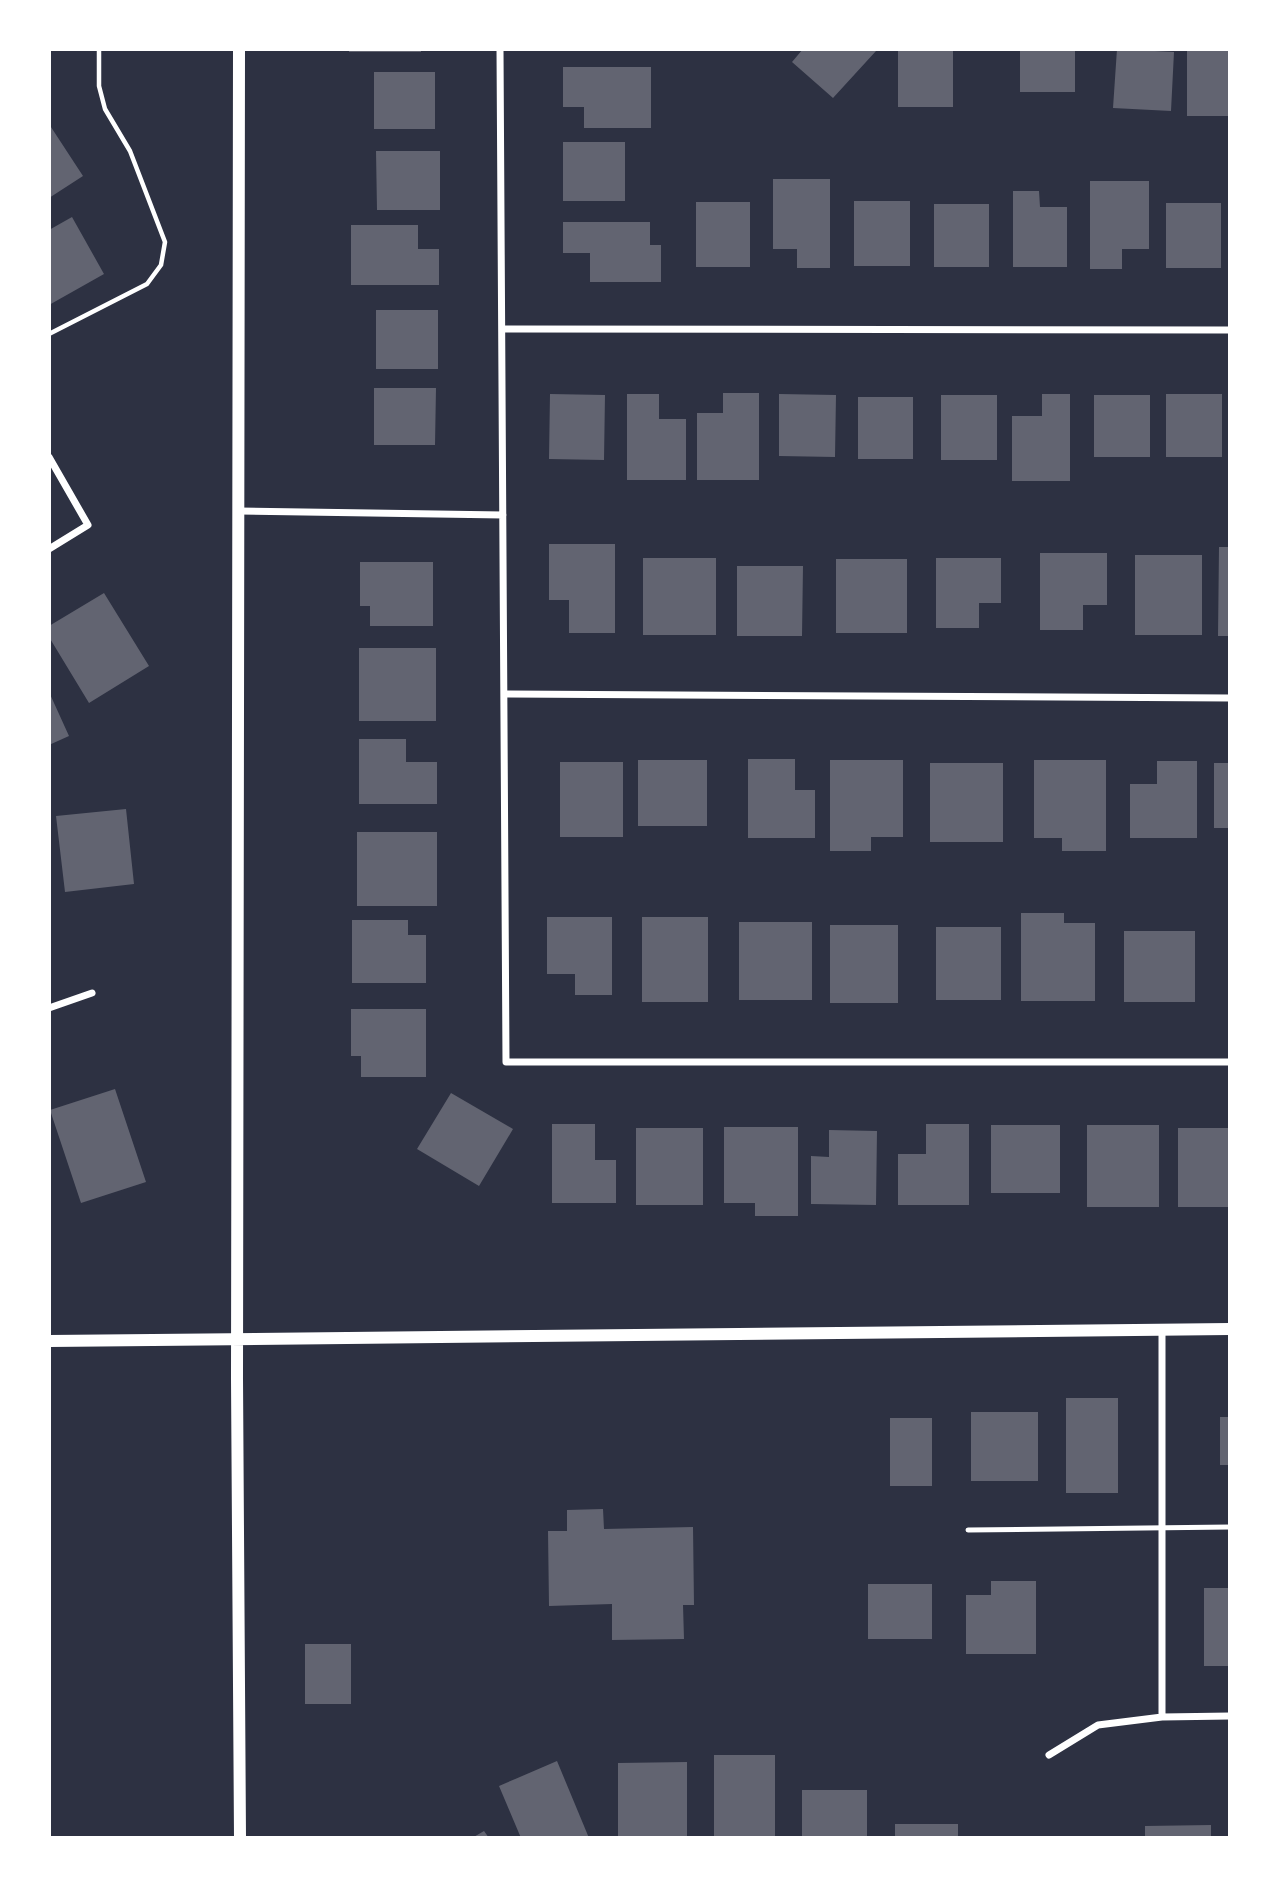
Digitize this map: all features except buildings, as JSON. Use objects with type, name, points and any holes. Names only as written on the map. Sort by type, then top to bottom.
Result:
[{"type":"street","points":[[239,49],[237,1342],[240,1838]]},
{"type":"street","points":[[500,49],[504,329],[506,1062],[1230,1062]]},
{"type":"street","points":[[504,329],[1230,331]]},
{"type":"street","points":[[49,457],[88,524],[49,549]]},
{"type":"street","points":[[239,511],[503,515]]},
{"type":"street","points":[[504,694],[1230,698]]},
{"type":"street","points":[[49,1008],[92,993]]},
{"type":"street","points":[[49,1341],[237,1342],[1230,1329]]},
{"type":"street","points":[[1162,1330],[1162,1717]]},
{"type":"street","points":[[1049,1755],[1098,1725],[1162,1717],[1230,1716]]},
{"type":"lane","points":[[968,1530],[1230,1527]]},
{"type":"path","points":[[49,334],[147,284],[155,277],[165,252],[162,229],[134,160],[105,109],[99,86],[99,49]]}]
